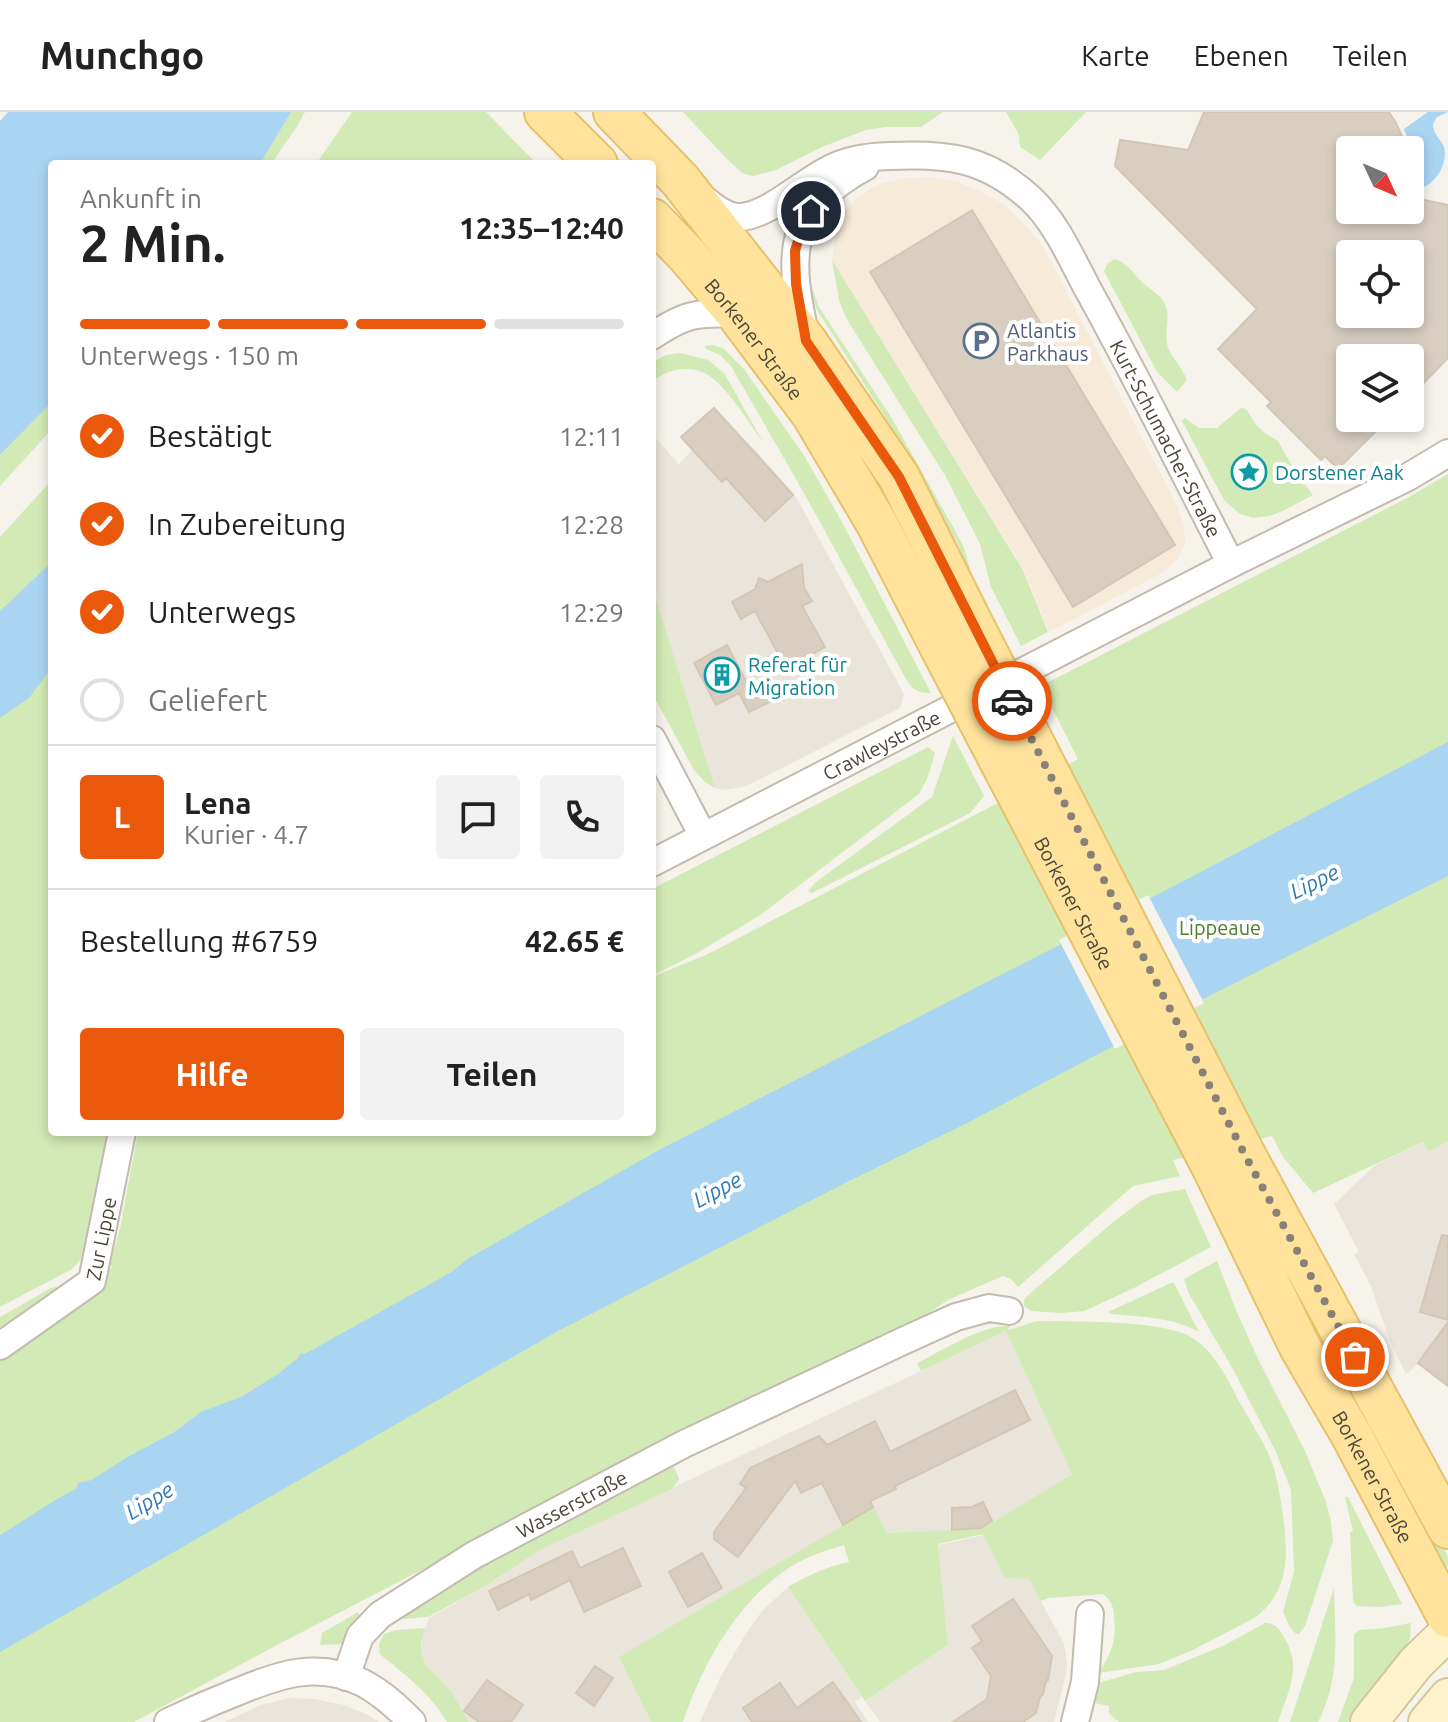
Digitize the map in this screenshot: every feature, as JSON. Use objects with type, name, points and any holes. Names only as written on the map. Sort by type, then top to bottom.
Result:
[{"type":"main road","points":[[545,112],[593,160]]},
{"type":"main road","name":"Borkener Straße","points":[[614,112],[680,180],[806,341],[899,477],[957,638]]},
{"type":"main road","name":"Borkener Straße","points":[[656,223],[737,314],[812,414],[876,522],[957,638],[1230,1162],[1409,1457],[1448,1528]]},
{"type":"main road","name":"Borkener Straße","points":[[1230,1162],[1300,1347],[1352,1436],[1448,1617]]},
{"type":"main road","points":[[1409,1457],[1448,1479]]},
{"type":"main road","points":[[1369,1722],[1416,1663],[1448,1632]]},
{"type":"main road","points":[[1427,1722],[1448,1697]]},
{"type":"street","name":"Kurt-Schumacher-Straße","points":[[806,341],[796,284],[795,251],[801,230],[824,196],[852,174],[886,156]]},
{"type":"street","name":"Kurt-Schumacher-Straße","points":[[680,180],[716,209],[741,217],[763,211],[841,163],[864,157],[952,157],[991,170],[1031,200],[1054,228],[1231,564]]},
{"type":"street","points":[[656,333],[689,315],[737,314]]},
{"type":"street","points":[[1231,564],[1408,477],[1448,453]]},
{"type":"street","name":"Crawleystraße","points":[[656,861],[1231,564]]},
{"type":"street","points":[[656,747],[703,836]]},
{"type":"street","name":"Zur Lippe","points":[[0,1346],[92,1281],[121,1136]]},
{"type":"street","name":"Wasserstraße","points":[[346,1677],[360,1636],[380,1615],[474,1555],[684,1444],[942,1323],[989,1308],[1009,1311]]},
{"type":"street","points":[[1075,1722],[1085,1682],[1090,1614]]},
{"type":"street","points":[[168,1722],[286,1673],[326,1671],[364,1684],[393,1703],[412,1722]]},
{"type":"shaded area","points":[[931,177],[981,191],[1003,204],[1040,242],[1184,525],[1185,544],[1177,560],[1162,573],[1049,632],[1024,570],[832,260],[835,235],[843,214],[857,197],[879,184],[903,178]]},
{"type":"shaded area","points":[[723,417],[795,495],[904,694],[900,708],[754,782],[726,790],[715,788],[656,599],[656,438],[679,464]]},
{"type":"shaded area","points":[[1448,1141],[1448,1382],[1441,1382],[1418,1364],[1406,1374],[1390,1341],[1370,1284],[1354,1254],[1359,1252],[1334,1204],[1374,1166],[1423,1142],[1428,1152]]},
{"type":"shaded area","points":[[1006,1331],[1073,1473],[982,1530],[887,1533],[874,1508],[620,1658],[651,1722],[469,1722],[451,1691],[425,1664],[421,1639],[429,1618],[540,1550]]},
{"type":"shaded area","points":[[984,1535],[1005,1578],[1029,1579],[1064,1644],[1066,1675],[1054,1722],[880,1722],[865,1701],[948,1645],[938,1545]]},
{"type":"shaded area","points":[[788,1587],[862,1697],[855,1702],[868,1722],[700,1722],[721,1676],[747,1632],[762,1611]]},
{"type":"shaded area","points":[[289,1698],[344,1705],[379,1722],[224,1722],[261,1705]]},
{"type":"green space","points":[[291,112],[305,112],[274,160],[262,160]]},
{"type":"green space","points":[[352,112],[486,112],[533,160],[430,160],[319,160]]},
{"type":"green space","points":[[683,112],[943,112],[921,127],[866,130],[776,170],[753,176],[742,173]]},
{"type":"green space","points":[[1006,112],[1086,112],[1040,160],[1020,147],[1019,135]]},
{"type":"green space","points":[[1115,259],[1127,266],[1166,305],[1168,348],[1187,380],[1177,392],[1157,372],[1104,271],[1108,263]]},
{"type":"green space","points":[[832,260],[1023,570],[1048,632],[1021,646],[991,587],[980,544],[946,477],[846,318],[839,300]]},
{"type":"green space","points":[[805,268],[809,268],[819,307],[891,417],[957,534],[977,594],[971,589],[959,546],[910,456],[817,310]]},
{"type":"green space","points":[[705,346],[723,348],[744,369],[805,457],[931,693],[917,691],[907,681],[731,366]]},
{"type":"green space","points":[[681,353],[708,360],[724,373],[763,442],[725,390],[711,377],[696,370],[681,369],[656,379],[656,360]]},
{"type":"green space","points":[[48,406],[48,433],[0,486],[0,455]]},
{"type":"green space","points":[[1241,408],[1246,409],[1266,434],[1278,441],[1313,495],[1283,511],[1253,518],[1240,514],[1224,500],[1182,421],[1185,418],[1199,428],[1217,428]]},
{"type":"green space","name":"Lippeaue","points":[[1448,474],[1448,1141],[1428,1152],[1423,1142],[1313,1193],[1283,1157],[1272,1136],[1173,1160],[1180,1176],[1133,1186],[1018,1287],[1003,1276],[948,1300],[909,1326],[689,1431],[134,1722],[0,1722],[0,1346],[113,1267],[109,1266],[120,1229],[137,1136],[656,1136],[656,975],[708,954],[1078,759],[1041,686]]},
{"type":"green space","points":[[48,484],[48,1136],[108,1136],[89,1242],[82,1258],[72,1269],[0,1307],[0,537]]},
{"type":"green space","points":[[656,599],[715,788],[694,770],[656,700]]},
{"type":"green space","points":[[953,736],[984,796],[970,813],[812,893],[808,891],[932,797]]},
{"type":"green space","points":[[928,747],[935,753],[919,794],[759,916],[656,974],[656,887]]},
{"type":"green space","points":[[1232,1162],[1425,1512],[1448,1557],[1448,1566],[1444,1569],[1392,1466],[1304,1318]]},
{"type":"green space","points":[[1185,1189],[1211,1247],[1084,1311],[1031,1311],[1024,1306],[1026,1297],[1141,1201],[1152,1195]]},
{"type":"green space","points":[[1217,1261],[1258,1359],[1305,1451],[1331,1521],[1333,1541],[1305,1626],[1299,1634],[1290,1627],[1283,1612],[1294,1571],[1291,1490],[1276,1452],[1188,1292],[1184,1279]]},
{"type":"green space","points":[[1174,1283],[1199,1332],[1168,1321],[1108,1312]]},
{"type":"green space","points":[[61,1286],[0,1331],[0,1317],[51,1288]]},
{"type":"green space","points":[[1037,1321],[1119,1323],[1163,1328],[1194,1339],[1215,1360],[1265,1447],[1278,1486],[1286,1560],[1280,1585],[1266,1607],[1256,1617],[1159,1664],[1099,1673],[1115,1634],[1112,1607],[1103,1594],[1041,1601],[1029,1579],[1005,1578],[983,1534],[938,1544],[948,1645],[865,1701],[788,1587],[817,1572],[849,1562],[844,1545],[797,1563],[758,1593],[726,1632],[713,1654],[683,1722],[651,1722],[619,1657],[874,1507],[887,1533],[982,1529],[1072,1474],[1006,1331],[921,1371],[917,1363],[987,1330],[1010,1326],[1008,1330]]},
{"type":"green space","points":[[672,1462],[679,1479],[672,1489],[540,1550],[484,1587],[428,1617],[404,1619],[400,1615],[425,1594]]},
{"type":"green space","points":[[1345,1497],[1348,1497],[1402,1604],[1380,1607],[1357,1606],[1353,1602],[1350,1532],[1353,1531]]},
{"type":"green space","points":[[1334,1588],[1335,1656],[1325,1706],[1318,1722],[1290,1722]]},
{"type":"green space","points":[[358,1612],[360,1618],[346,1644],[320,1645],[322,1633]]},
{"type":"green space","points":[[1265,1623],[1274,1625],[1280,1631],[1292,1659],[1292,1680],[1278,1722],[1119,1722],[1109,1714],[1109,1706],[1090,1702],[1095,1684],[1136,1672],[1164,1670],[1225,1645]]},
{"type":"green space","points":[[1410,1623],[1409,1641],[1389,1673],[1348,1722],[1338,1722],[1354,1678],[1354,1634],[1360,1630]]},
{"type":"green space","points":[[425,1628],[421,1644],[425,1664],[451,1691],[469,1722],[447,1722],[425,1693],[380,1654],[379,1644],[384,1634]]},
{"type":"water","points":[[8,112],[291,112],[262,160],[48,160],[48,406],[0,455],[0,121]]},
{"type":"water","points":[[1428,112],[1448,112],[1437,117],[1433,124],[1435,134],[1444,147],[1445,158],[1441,170],[1425,186],[1424,136],[1407,136],[1404,129]]},
{"type":"water","points":[[48,566],[48,672],[29,698],[0,718],[0,611]]},
{"type":"water","name":"Lippe","points":[[1448,742],[1448,876],[558,1331],[0,1652],[0,1535],[76,1489],[78,1483],[92,1480],[173,1433],[201,1412],[243,1396],[278,1374],[301,1353],[312,1350],[450,1273],[469,1258],[659,1150]]},
{"type":"pier","points":[[1148,895],[1204,1003],[1115,1049],[1059,940]]},
{"type":"building","points":[[1204,112],[1389,112],[1402,136],[1336,136],[1336,224],[1424,224],[1424,200],[1448,205],[1448,358],[1424,383],[1424,344],[1336,344],[1336,432],[1375,432],[1338,469],[1325,456],[1321,460],[1267,406],[1271,402],[1218,349],[1257,309],[1115,166],[1120,140],[1188,150]]},
{"type":"building","name":"Atlantis Parkhaus","points":[[972,210],[1175,545],[1073,607],[870,272]]},
{"type":"building","points":[[714,408],[793,495],[765,521],[726,478],[722,482],[681,437]]},
{"type":"building","points":[[802,564],[804,588],[812,601],[802,606],[825,647],[786,668],[755,611],[741,619],[732,602],[755,589],[759,578],[768,582]]},
{"type":"building","name":"Referat für Migration","points":[[727,645],[749,687],[769,676],[780,697],[749,712],[739,693],[716,705],[694,663]]},
{"type":"building","points":[[1442,1235],[1448,1236],[1448,1320],[1420,1312]]},
{"type":"building","points":[[1448,1322],[1448,1386],[1418,1363]]},
{"type":"building","points":[[1015,1390],[1030,1420],[895,1486],[896,1489],[870,1501],[873,1507],[843,1525],[822,1483],[801,1493],[795,1481],[738,1557],[714,1539],[714,1532],[746,1488],[740,1484],[750,1468],[819,1436],[827,1445],[875,1421],[890,1452]]},
{"type":"building","points":[[983,1502],[992,1521],[981,1528],[952,1530],[952,1508],[972,1507]]},
{"type":"building","points":[[623,1548],[641,1586],[584,1612],[570,1580],[531,1600],[529,1594],[498,1610],[489,1591],[572,1551],[580,1568]]},
{"type":"building","points":[[702,1553],[722,1588],[688,1607],[669,1572]]},
{"type":"building","points":[[1013,1599],[1052,1656],[1048,1680],[1036,1713],[1023,1722],[953,1722],[987,1699],[991,1676],[972,1648],[982,1641],[972,1626]]},
{"type":"building","points":[[595,1666],[613,1678],[594,1706],[576,1693]]},
{"type":"building","points":[[487,1680],[523,1705],[511,1722],[479,1722],[464,1711]]},
{"type":"building","points":[[833,1682],[861,1722],[752,1722],[743,1708],[780,1683],[797,1708]]},
{"type":"way so far","points":[[1012,701],[1246,1157],[1355,1357]]},
{"type":"place","name":"Atlantis Parkhaus","points":[[981,341]]},
{"type":"place","name":"Dorstener Aak","points":[[1249,472]]},
{"type":"place","name":"Referat für Migration","points":[[722,675]]},
{"type":"route","points":[[811,211],[795,251],[796,284],[806,341],[899,477],[1012,701]]}]
